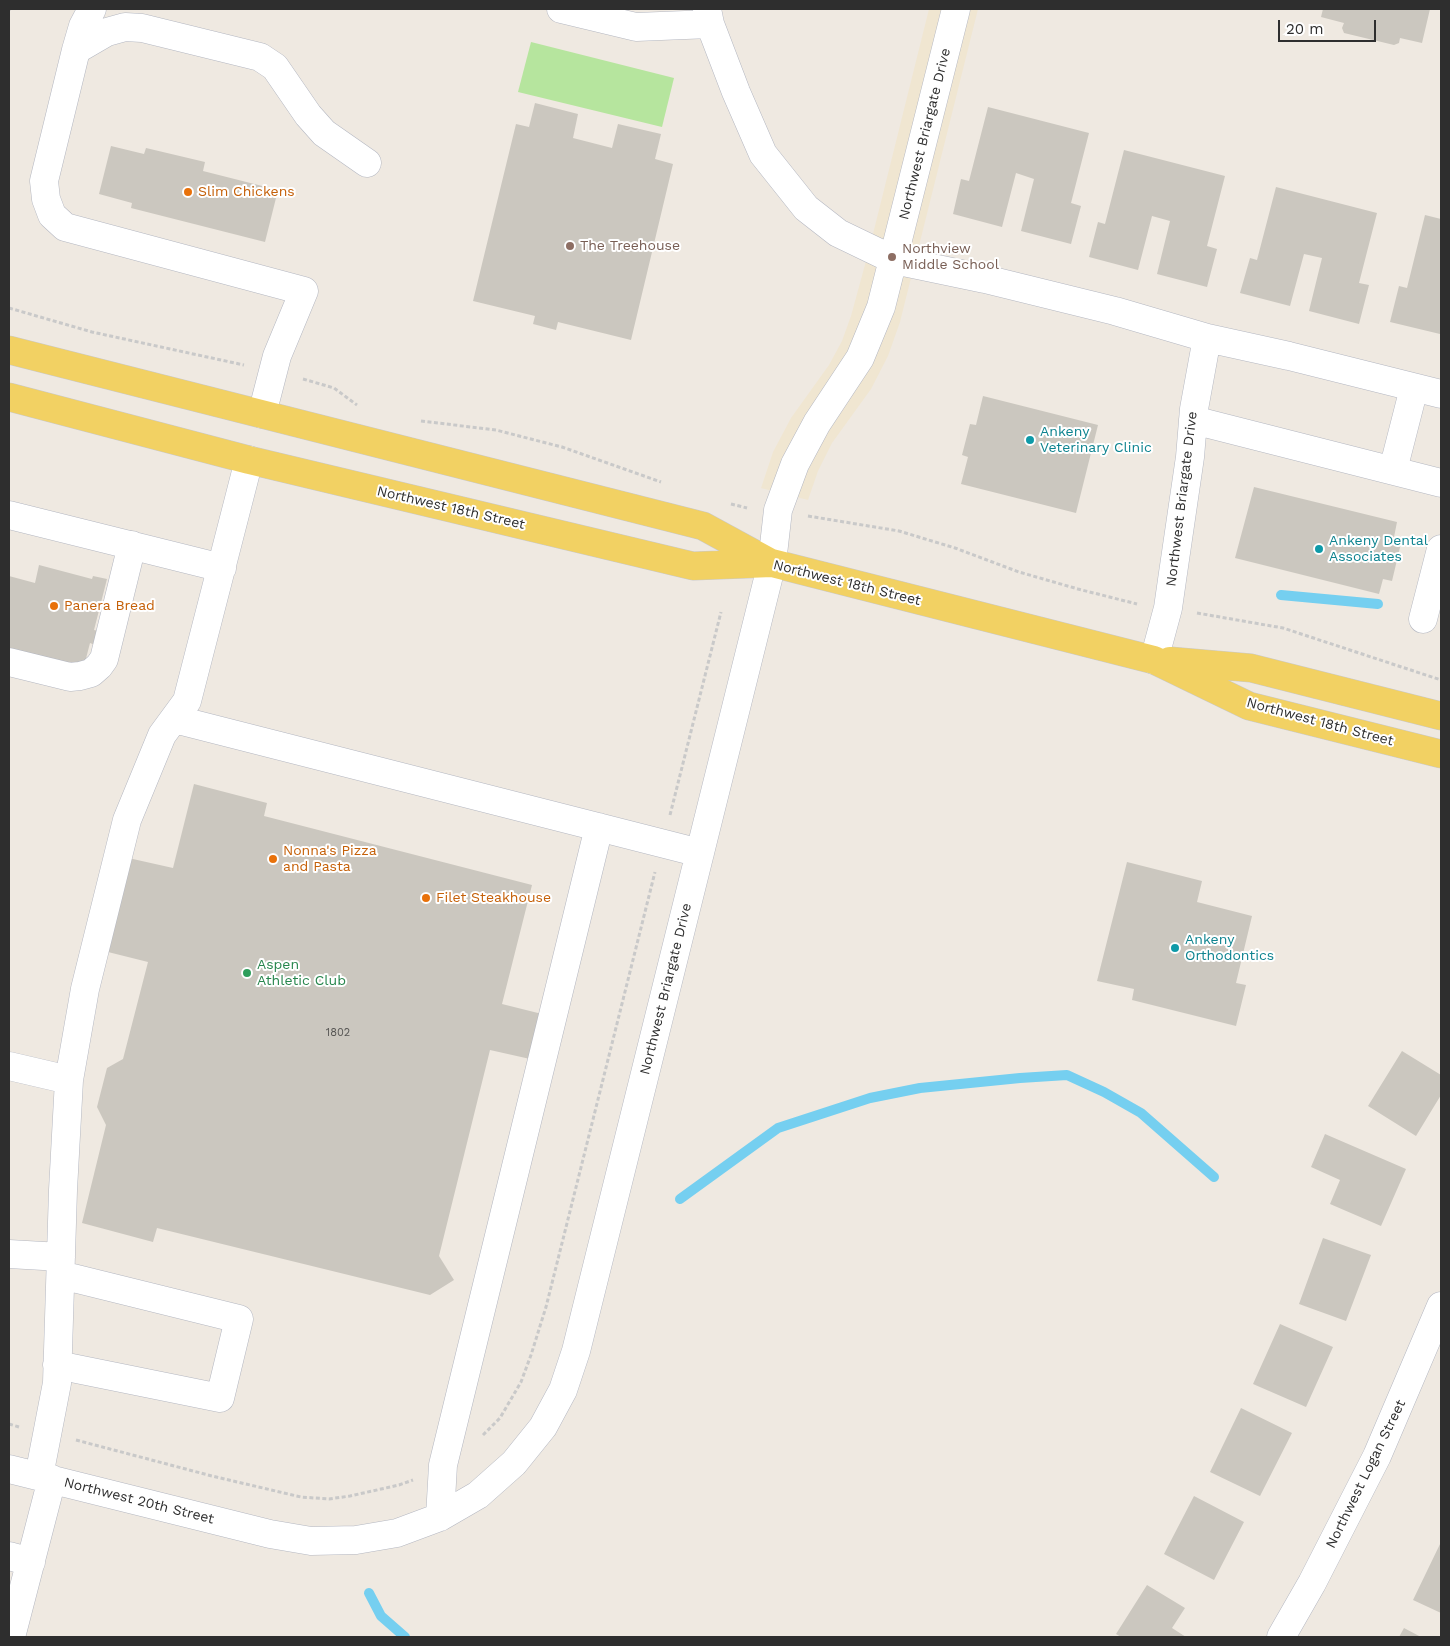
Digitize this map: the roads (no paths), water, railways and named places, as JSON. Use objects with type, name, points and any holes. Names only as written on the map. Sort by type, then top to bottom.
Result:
[{"type":"main road","points":[[9,350],[703,526],[772,563]]},
{"type":"main road","name":"Northwest 18th Street","points":[[9,398],[249,460],[693,566],[772,563],[1154,660],[1249,706],[1441,754]]},
{"type":"main road","points":[[1154,660],[1251,668],[1441,716]]},
{"type":"street","points":[[92,9],[83,26],[76,50],[44,182],[46,198],[52,214],[66,227],[304,291],[272,372],[262,414]]},
{"type":"street","points":[[561,9],[636,27],[708,16],[736,92],[764,154],[806,208],[831,228],[862,246],[894,260],[1115,311],[1207,338],[1289,356],[1441,394]]},
{"type":"street","name":"Northwest Briargate Drive","points":[[270,1534],[311,1541],[356,1540],[397,1533],[440,1517],[478,1495],[514,1463],[542,1427],[563,1390],[576,1351],[772,563],[778,510],[795,464],[817,422],[860,358],[881,307],[956,9]]},
{"type":"street","points":[[76,50],[107,32],[125,27],[142,28],[260,57],[275,66],[308,114],[324,133],[367,163]]},
{"type":"street","name":"Northwest Briargate Drive","points":[[1154,660],[1168,608],[1190,457],[1193,420],[1207,338]]},
{"type":"street","points":[[1393,470],[1414,388]]},
{"type":"street","points":[[1193,420],[1441,483]]},
{"type":"street","points":[[11,1637],[20,1560],[46,1478],[57,1383],[69,1080],[85,989],[127,820],[162,735],[187,701],[249,460]]},
{"type":"street","points":[[9,515],[222,568]]},
{"type":"street","points":[[9,662],[70,677],[91,673],[99,666],[104,659],[132,545]]},
{"type":"street","points":[[1423,619],[1441,549]]},
{"type":"street","points":[[174,720],[700,853]]},
{"type":"street","points":[[440,1517],[443,1465],[599,827]]},
{"type":"street","points":[[9,1066],[69,1080]]},
{"type":"street","points":[[9,1254],[61,1266],[239,1320],[220,1398],[57,1365]]},
{"type":"street","name":"Northwest Logan Street","points":[[1281,1637],[1329,1550],[1377,1456],[1441,1306]]},
{"type":"street","name":"Northwest 20th Street","points":[[9,1469],[270,1534]]},
{"type":"waterway","points":[[1281,595],[1378,604]]},
{"type":"waterway","points":[[680,1199],[778,1128],[870,1098],[920,1088],[1067,1075],[1104,1092],[1141,1113],[1214,1177]]},
{"type":"waterway","points":[[369,1593],[381,1616],[405,1637]]},
{"type":"place","name":"Slim Chickens","points":[[188,192]]},
{"type":"place","name":"The Treehouse","points":[[570,246]]},
{"type":"place","name":"Northview Middle School","points":[[892,257]]},
{"type":"place","name":"Ankeny Veterinary Clinic","points":[[1030,440]]},
{"type":"place","name":"Ankeny Dental Associates","points":[[1319,549]]},
{"type":"place","name":"Panera Bread","points":[[54,606]]},
{"type":"place","name":"Nonna's Pizza and Pasta","points":[[273,859]]},
{"type":"place","name":"Filet Steakhouse","points":[[426,898]]},
{"type":"place","name":"Ankeny Orthodontics","points":[[1175,948]]},
{"type":"place","name":"Aspen Athletic Club","points":[[247,973]]}]
